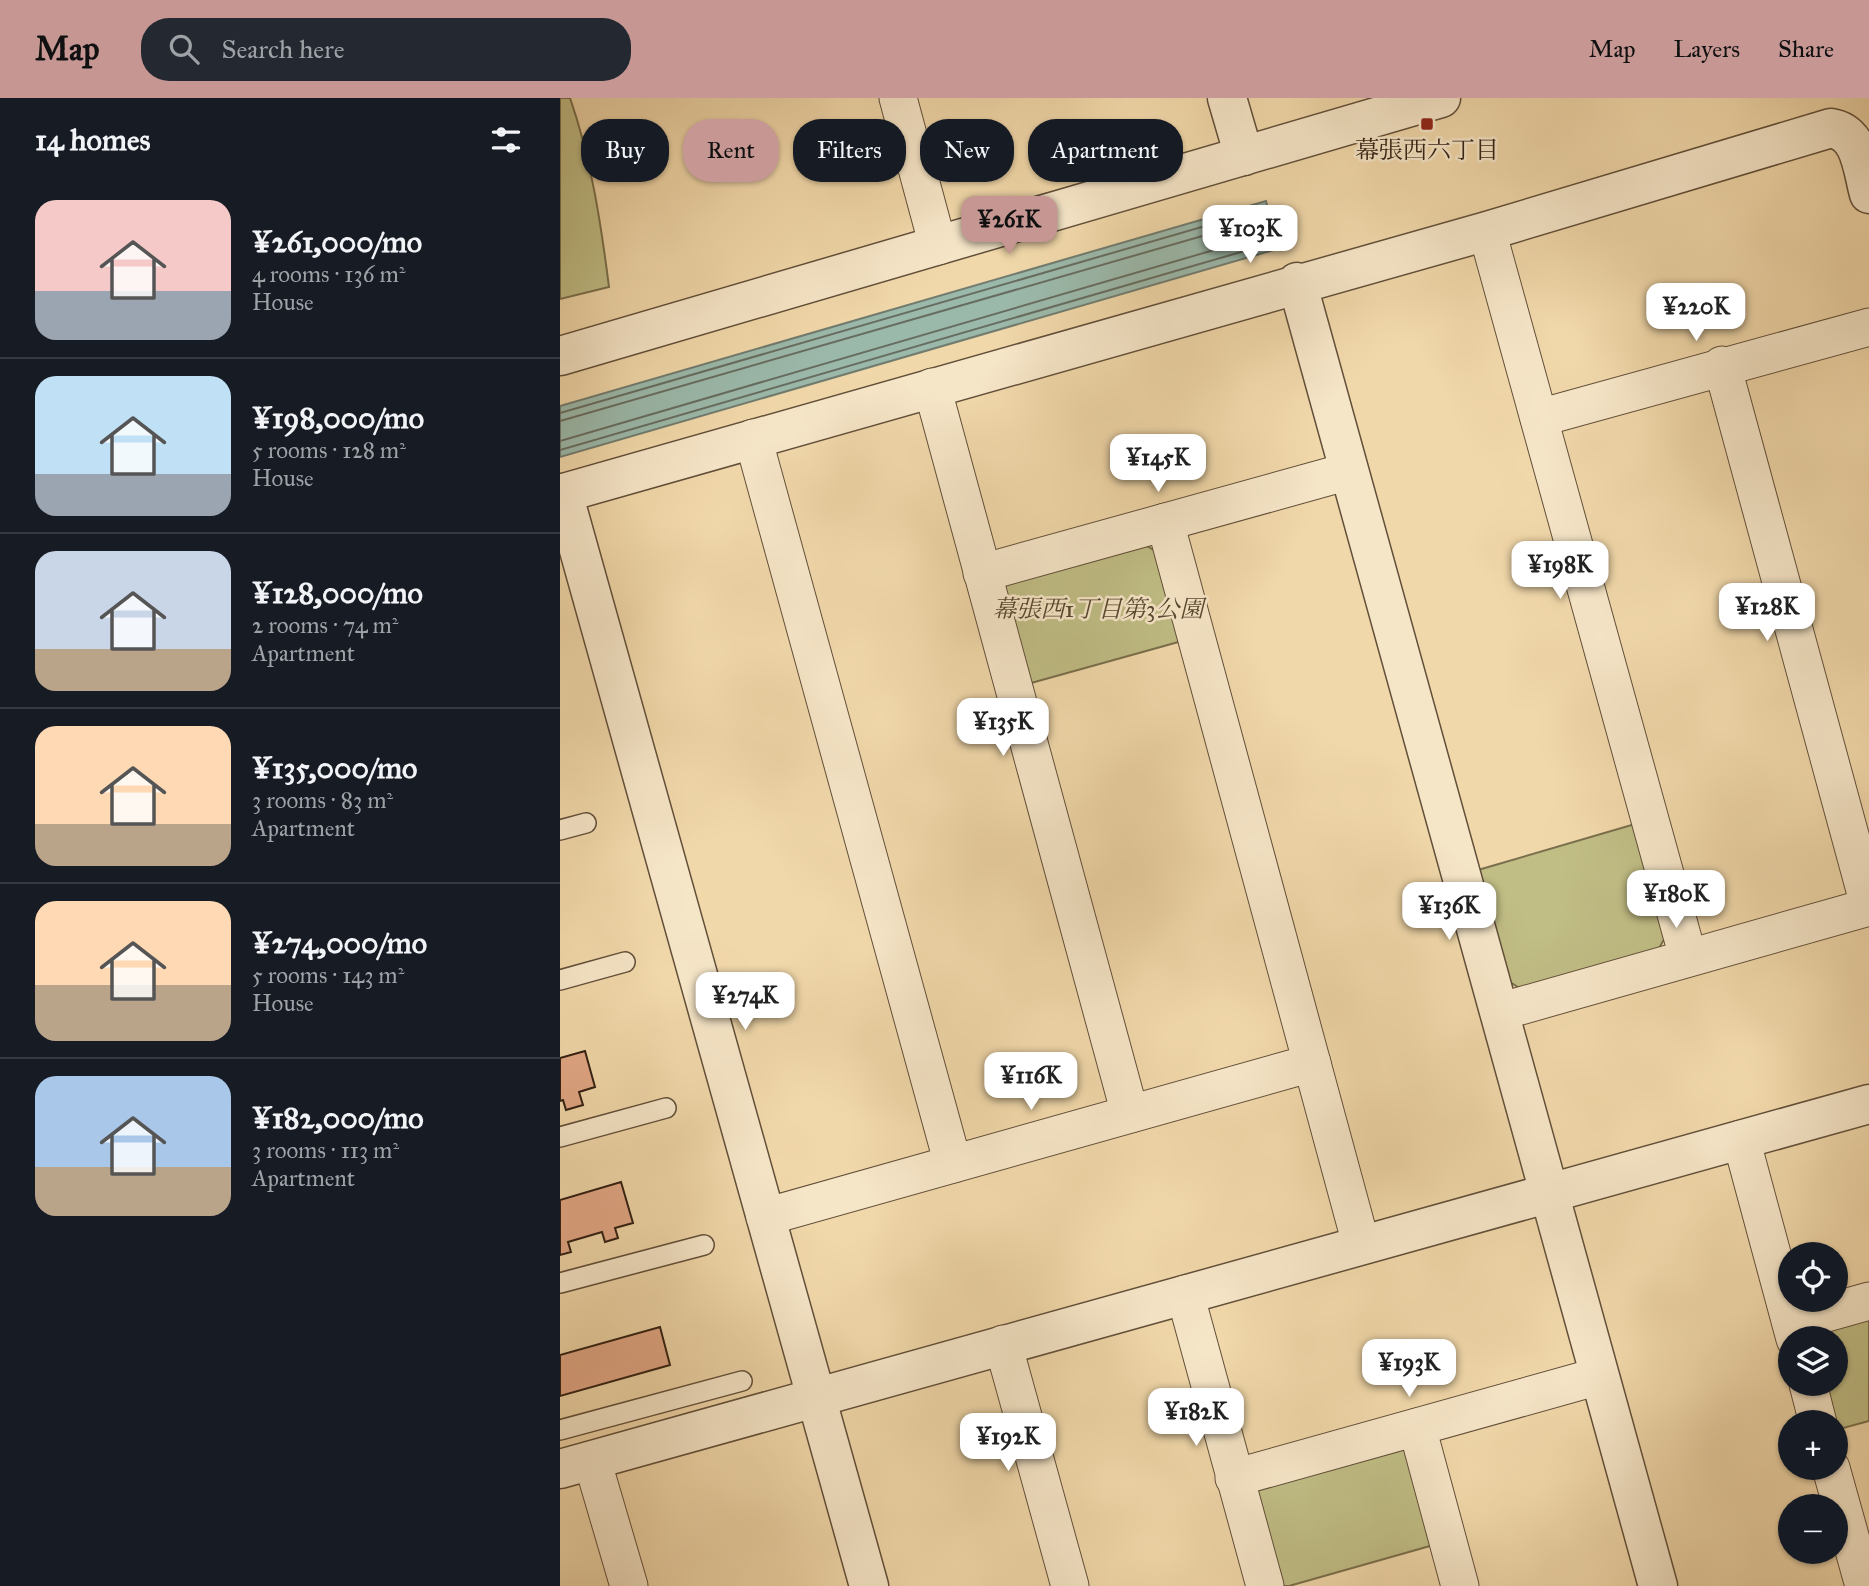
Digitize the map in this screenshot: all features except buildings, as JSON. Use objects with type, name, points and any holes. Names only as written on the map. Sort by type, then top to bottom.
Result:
[{"type":"street","points":[[898,98],[938,246]]},
{"type":"street","points":[[1227,98],[1244,156]]},
{"type":"street","points":[[560,356],[1441,98]]},
{"type":"street","points":[[869,1586],[562,493],[1297,282],[1487,231],[1831,128],[1844,130],[1854,140],[1869,194]]},
{"type":"street","points":[[1487,231],[1688,957]]},
{"type":"street","points":[[1297,282],[1658,1586]]},
{"type":"street","points":[[1539,418],[1721,365],[1869,327]]},
{"type":"street","points":[[1499,1012],[1869,906],[1721,365]]},
{"type":"street","points":[[932,387],[1130,1114]]},
{"type":"street","points":[[753,438],[953,1164]]},
{"type":"street","points":[[982,573],[1349,471]]},
{"type":"street","points":[[1165,522],[1361,1244]]},
{"type":"street","points":[[765,1217],[1312,1063]]},
{"type":"street","points":[[629,1586],[576,1465],[1549,1191],[1869,1104]]},
{"type":"street","points":[[1741,1139],[1792,1326]]},
{"type":"street","points":[[1185,1294],[1265,1586]]},
{"type":"street","points":[[1806,1326],[1869,1301]]},
{"type":"street","points":[[1003,1344],[1070,1586]]},
{"type":"street","points":[[1234,1478],[1600,1376]]},
{"type":"street","points":[[1417,1427],[1460,1586]]},
{"type":"street","points":[[1834,1480],[1864,1586]]},
{"type":"lane","points":[[560,830],[586,822]]},
{"type":"lane","points":[[560,980],[625,962]]},
{"type":"lane","points":[[560,1137],[666,1108]]},
{"type":"lane","points":[[560,1283],[704,1245]]},
{"type":"lane","points":[[560,1430],[742,1381]]},
{"type":"green space","points":[[560,98],[570,98],[581,134],[581,182],[592,182],[609,287],[560,299]]},
{"type":"green space","name":"幕張西1丁目第3公園","points":[[1138,541],[1157,552],[1182,641],[1024,685],[999,596],[1011,579]]},
{"type":"green space","points":[[1635,824],[1667,934],[1657,952],[1521,989],[1510,982],[1478,870]]},
{"type":"green space","points":[[1869,1313],[1869,1421],[1848,1427],[1848,1410],[1830,1410],[1824,1396],[1848,1396],[1848,1326],[1824,1326]]},
{"type":"green space","points":[[1398,1441],[1411,1451],[1437,1544],[1289,1586],[1272,1586],[1247,1494],[1257,1481]]},
{"type":"water","points":[[1266,201],[1277,249],[560,457],[560,406]]},
{"type":"place","name":"幕張西六丁目","points":[[1427,124]]}]
